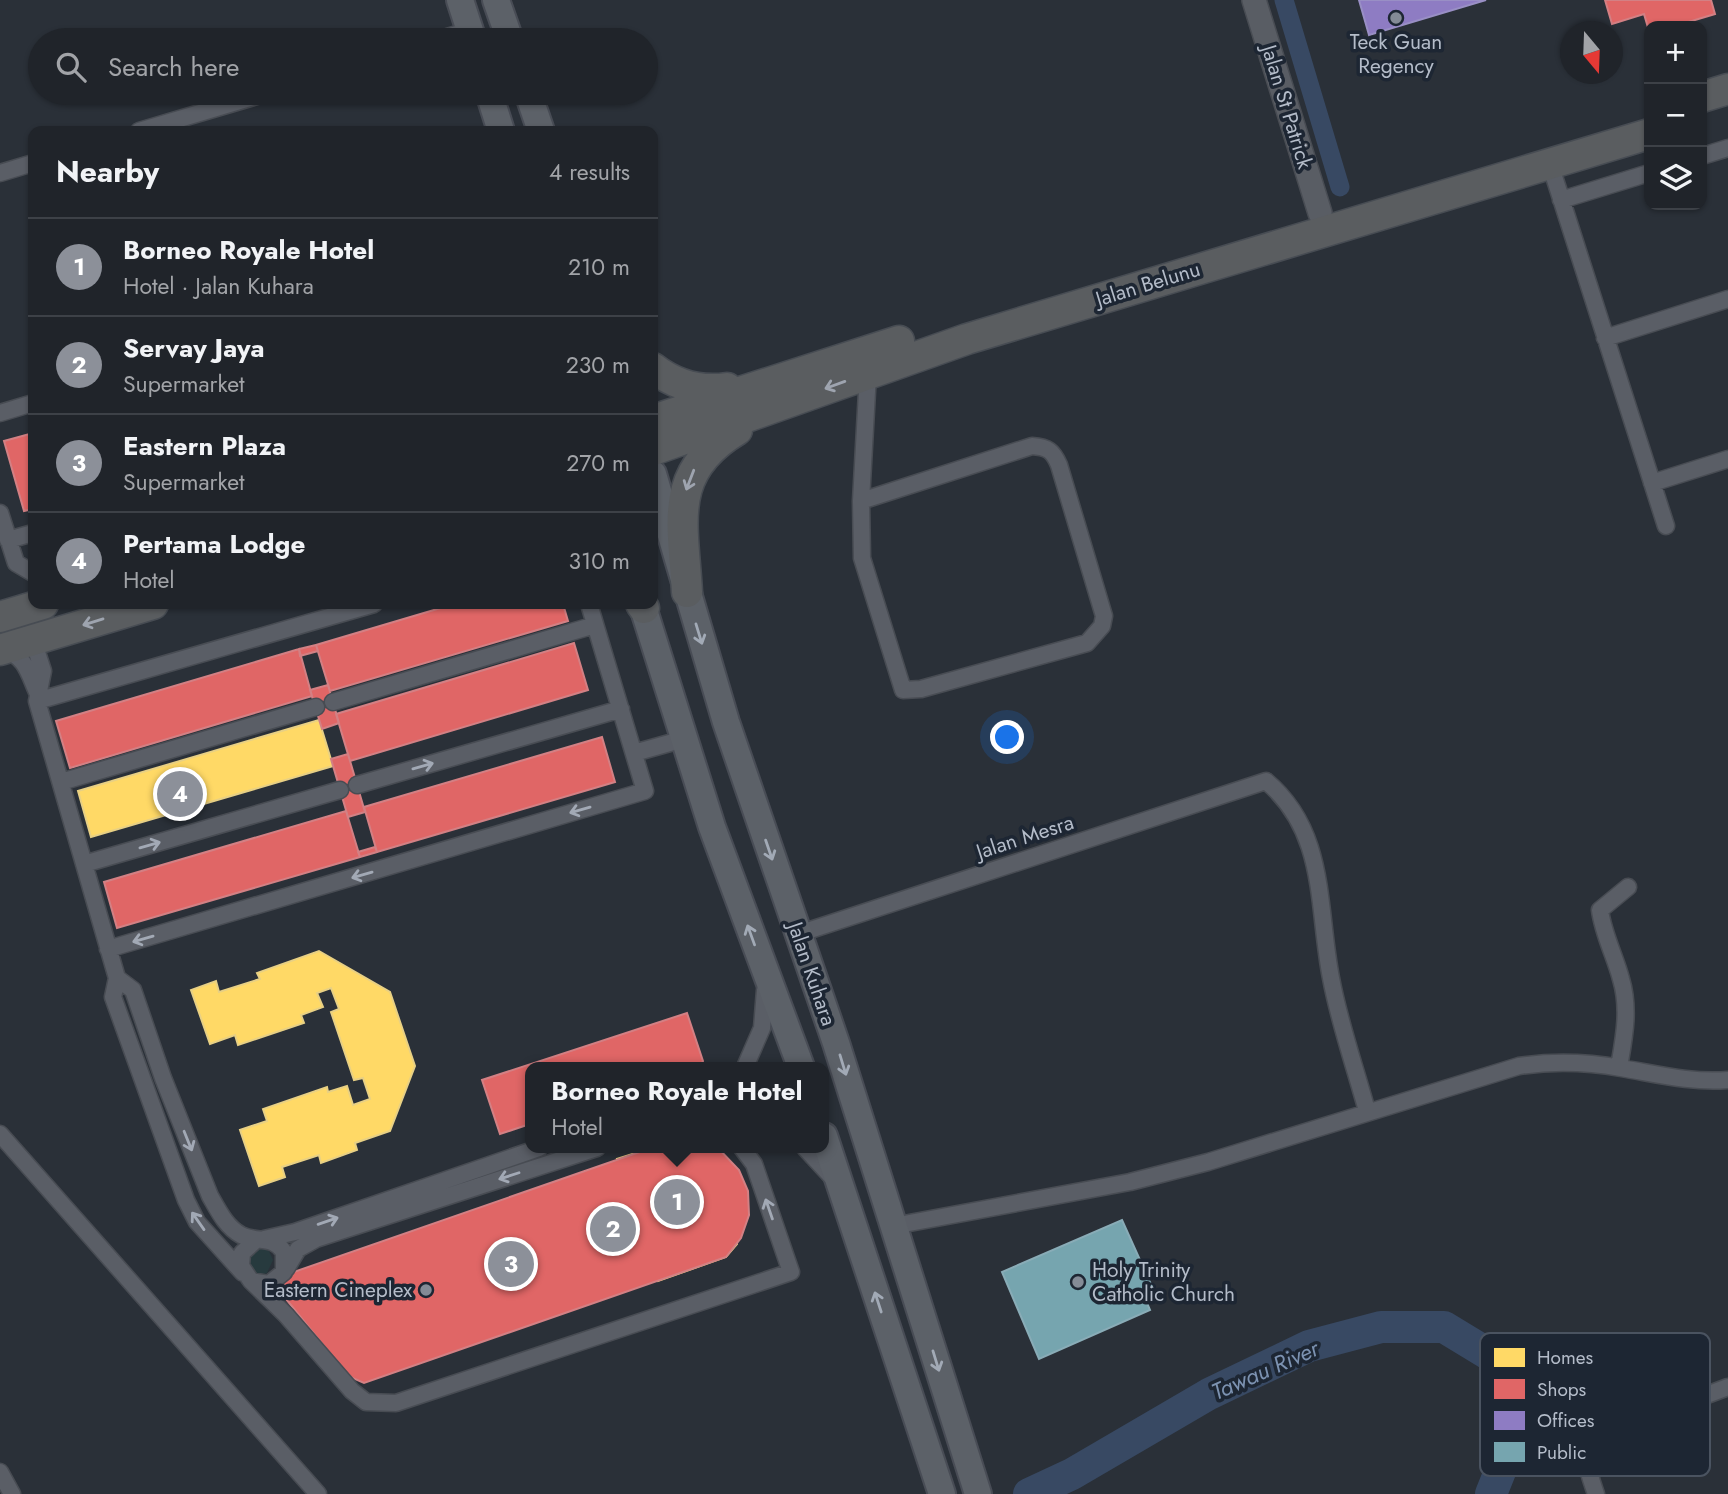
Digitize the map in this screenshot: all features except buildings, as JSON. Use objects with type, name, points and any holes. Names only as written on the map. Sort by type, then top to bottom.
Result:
[{"type":"highway","points":[[1707,95],[1728,89]]},
{"type":"highway","points":[[1707,116],[1728,110]]},
{"type":"highway","name":"Jalan Belunu","points":[[658,448],[772,394],[1320,213],[1644,115]]},
{"type":"highway","name":"Jalan Belunu","points":[[658,419],[868,373],[967,339],[1644,136]]},
{"type":"highway","points":[[658,371],[681,386],[772,394]]},
{"type":"highway","points":[[687,592],[682,509],[687,484],[700,458],[772,394]]},
{"type":"highway","points":[[0,617],[28,609]]},
{"type":"highway","points":[[0,650],[136,609]]},
{"type":"highway","points":[[0,628],[19,629],[33,640]]},
{"type":"main road","points":[[460,0],[470,28]]},
{"type":"main road","points":[[496,0],[506,28]]},
{"type":"main road","points":[[493,105],[499,126]]},
{"type":"main road","points":[[532,105],[539,126]]},
{"type":"main road","name":"Jalan Kuhara","points":[[658,491],[730,735],[836,1043],[974,1484]]},
{"type":"main road","name":"Jalan Kuhara","points":[[644,609],[712,827],[799,1062]]},
{"type":"main road","points":[[829,1152],[940,1488]]},
{"type":"main road","points":[[893,1226],[883,1250],[907,1328],[915,1415]]},
{"type":"street","name":"Jalan St Patrick","points":[[1254,0],[1320,213]]},
{"type":"street","points":[[156,126],[227,105]]},
{"type":"street","points":[[1707,154],[1728,148]]},
{"type":"street","points":[[1550,164],[1666,526]]},
{"type":"street","points":[[0,173],[28,165]]},
{"type":"street","points":[[1561,200],[1644,175]]},
{"type":"street","points":[[1605,338],[1728,299]]},
{"type":"street","points":[[861,501],[1032,446],[1046,447],[1054,453],[1059,465],[1104,616],[1102,626],[1087,643],[921,689],[904,690],[862,558],[861,501],[868,373]]},
{"type":"street","points":[[0,412],[28,404]]},
{"type":"street","points":[[1652,483],[1728,459]]},
{"type":"street","points":[[0,513],[16,563],[28,570]]},
{"type":"street","points":[[8,540],[28,534]]},
{"type":"street","points":[[37,697],[356,609]]},
{"type":"street","points":[[108,949],[645,791],[590,609]]},
{"type":"street","points":[[333,702],[595,625]]},
{"type":"street","points":[[33,640],[43,671],[37,697]]},
{"type":"street","points":[[0,650],[19,657],[37,697],[117,978],[113,997],[186,1200],[197,1222],[286,1315],[352,1391],[366,1402],[381,1405],[396,1403],[791,1272],[754,1164],[746,1153]]},
{"type":"street","points":[[61,782],[316,707]]},
{"type":"street","points":[[357,785],[621,709]]},
{"type":"street","points":[[634,753],[684,739]]},
{"type":"street","name":"Jalan Mesra","points":[[798,934],[1266,780],[1282,794],[1300,821],[1313,852],[1321,887],[1331,977],[1367,1111]]},
{"type":"street","points":[[84,864],[340,790]]},
{"type":"street","points":[[1619,1067],[1626,1026],[1626,1005],[1622,982],[1600,910],[1628,887]]},
{"type":"street","points":[[747,1062],[762,1028],[766,1005],[764,968]]},
{"type":"street","points":[[117,978],[133,990],[163,1078],[210,1196],[227,1224],[241,1235],[275,1242],[285,1252],[284,1272],[269,1284],[247,1277]]},
{"type":"street","points":[[893,1226],[1130,1182],[1208,1162],[1519,1066],[1564,1062],[1619,1067],[1689,1080],[1728,1080]]},
{"type":"street","points":[[0,1134],[318,1494]]},
{"type":"street","points":[[247,1277],[242,1253],[259,1240],[295,1232],[525,1153]]},
{"type":"street","points":[[286,1315],[279,1286],[284,1272],[298,1249],[316,1239],[582,1153]]},
{"type":"street","points":[[809,1153],[841,1189]]},
{"type":"street","points":[[1710,1394],[1728,1387]]},
{"type":"street","points":[[0,1472],[12,1494]]},
{"type":"street","points":[[1590,1476],[1596,1494]]},
{"type":"green space","points":[[256,1246],[269,1251],[273,1260],[267,1273],[257,1276],[242,1259]]},
{"type":"waterway","points":[[1284,0],[1340,187]]},
{"type":"waterway","name":"Tawau River","points":[[1029,1494],[1072,1474],[1209,1394],[1309,1346],[1381,1327],[1444,1327],[1480,1349]]},
{"type":"waterway","name":"Tawau River","points":[[1491,1494],[1498,1476]]},
{"type":"place","name":"Teck Guan Regency","points":[[1396,18]]},
{"type":"place","name":"Pertama Lodge","points":[[180,794]]},
{"type":"place","name":"Borneo Royale Hotel","points":[[677,1202]]},
{"type":"place","name":"Servay Jaya","points":[[613,1229]]},
{"type":"place","name":"Eastern Plaza","points":[[511,1264]]},
{"type":"place","name":"Holy Trinity Catholic Church","points":[[1078,1282]]},
{"type":"place","name":"Eastern Cineplex","points":[[426,1290]]}]
